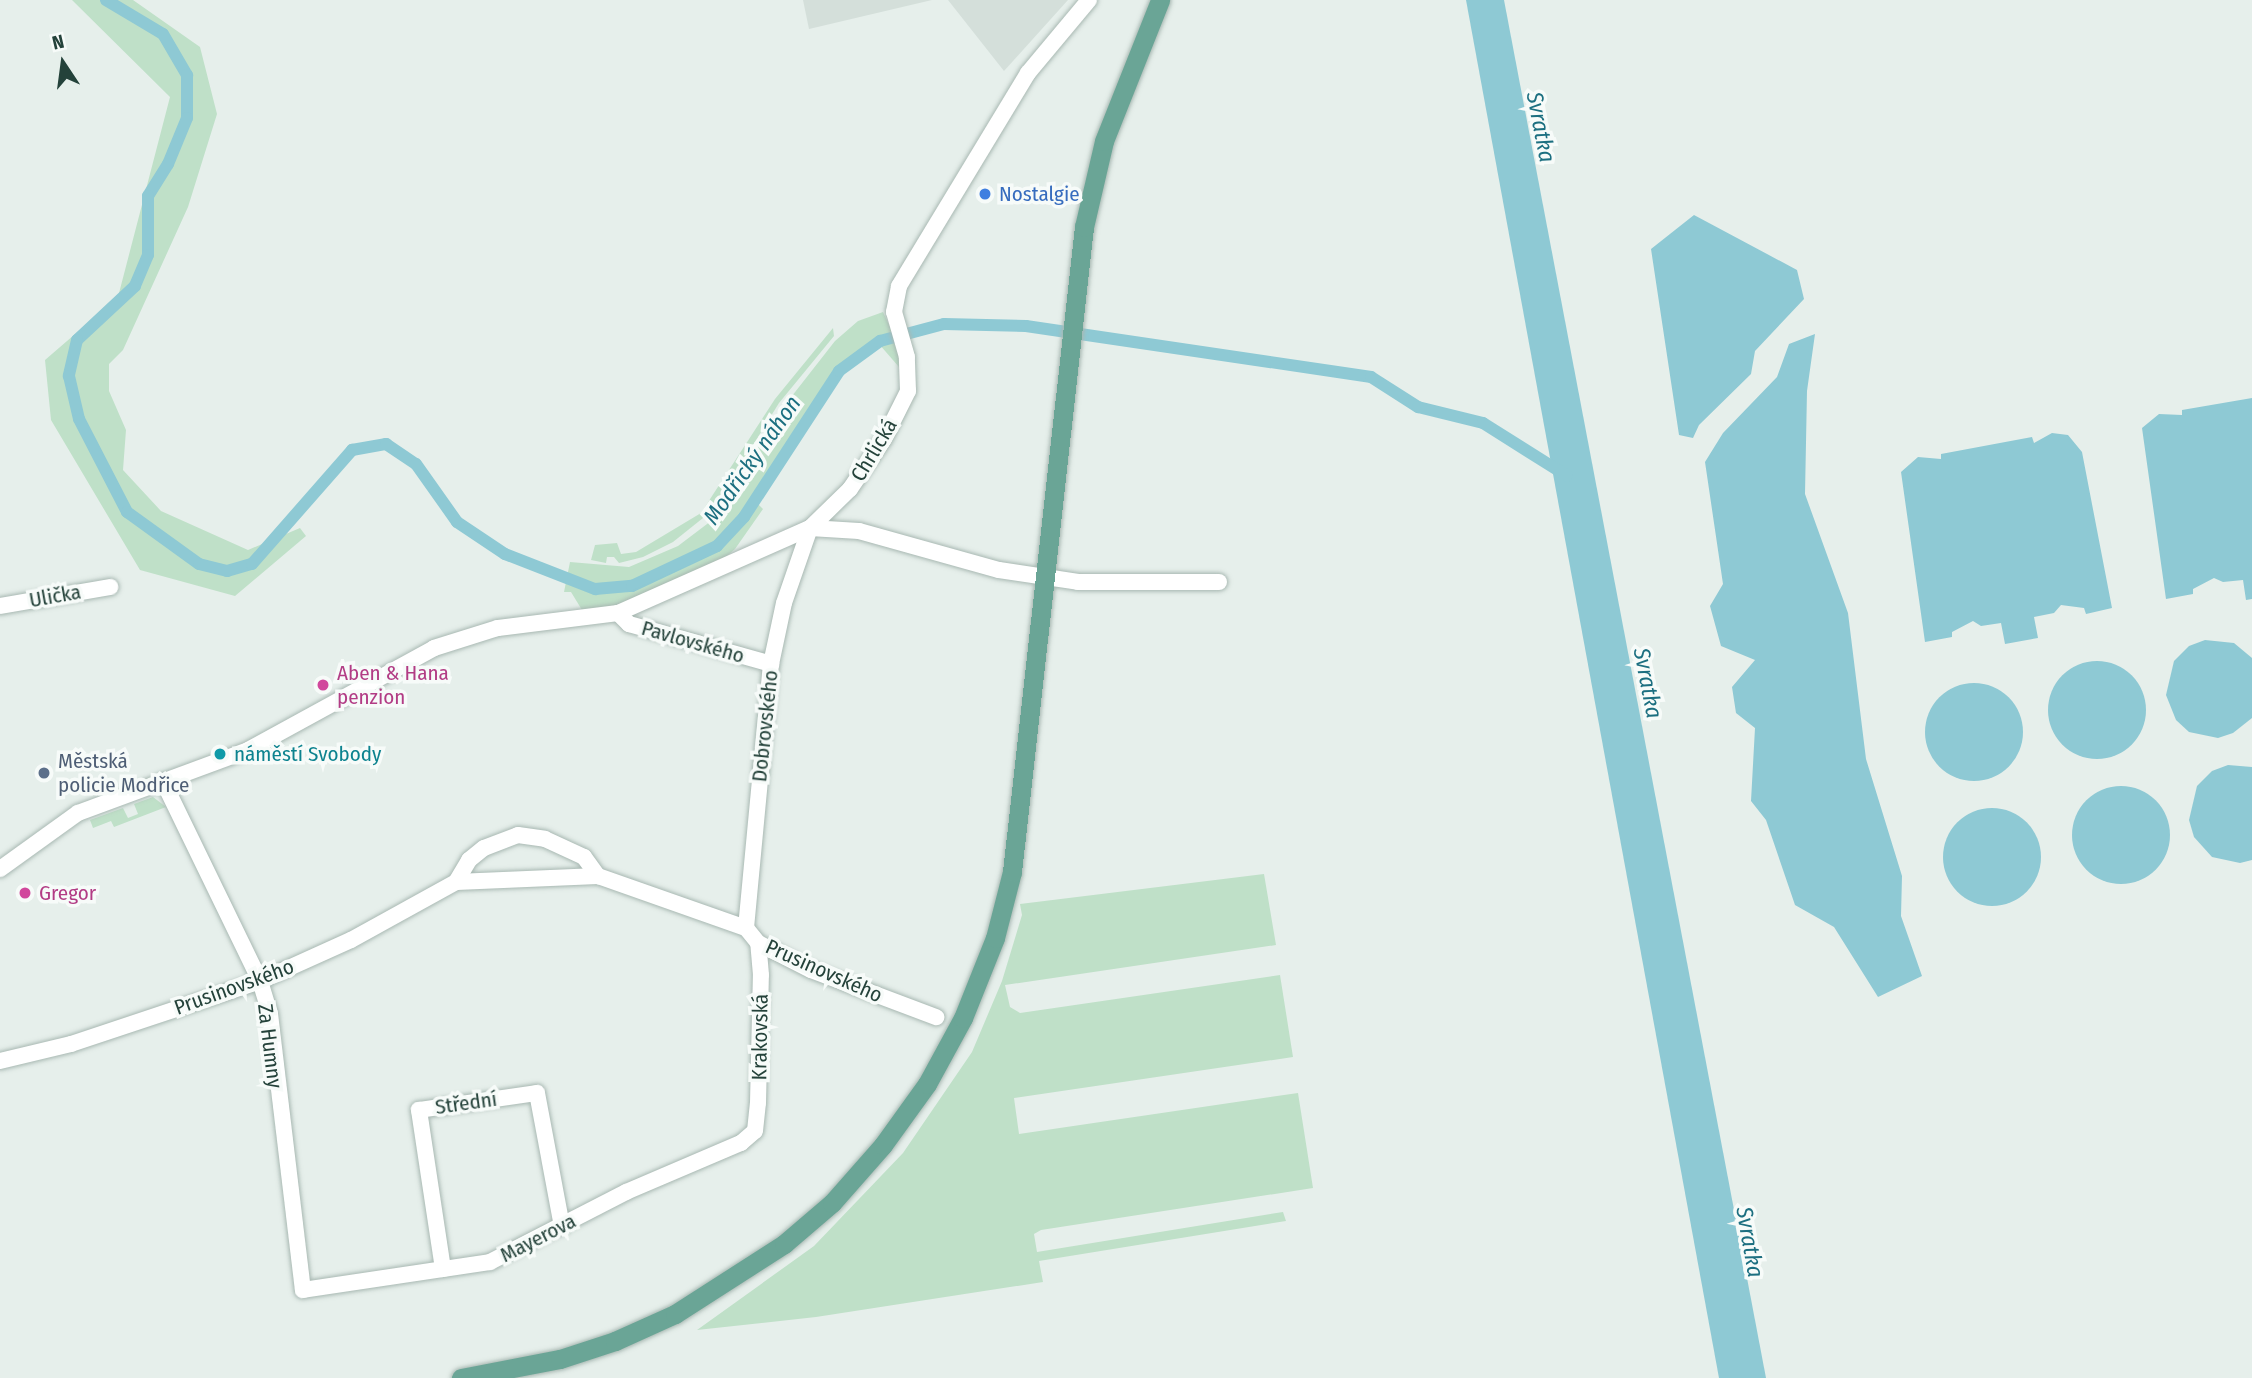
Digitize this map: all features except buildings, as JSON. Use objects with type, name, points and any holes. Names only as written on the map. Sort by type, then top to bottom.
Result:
[{"type":"main road","points":[[461,1378],[547,1362],[615,1341],[733,1280],[832,1203],[906,1116],[963,1018],[1006,894],[1021,811],[1072,305],[1104,141],[1160,0]]},
{"type":"street","name":"Chrlická","points":[[810,528],[850,489],[884,439],[908,391],[907,357],[895,322],[899,286],[1028,73],[1088,0]]},
{"type":"street","points":[[0,869],[78,813],[280,735],[380,674],[434,648],[498,628],[618,614],[810,528],[859,531],[999,570],[1078,582],[1219,582]]},
{"type":"street","name":"Dobrovského","points":[[746,928],[771,664],[784,603],[810,528]]},
{"type":"street","name":"Ulička","points":[[0,606],[110,587]]},
{"type":"street","name":"Pavlovského","points":[[618,614],[629,624],[771,664]]},
{"type":"street","name":"Za Humny","points":[[163,781],[260,981],[270,1014],[303,1290]]},
{"type":"street","name":"Prusinovského","points":[[456,882],[469,860],[484,848],[518,835],[545,839],[584,858],[598,876]]},
{"type":"street","name":"Prusinovského","points":[[0,1061],[71,1044],[260,981],[351,940],[456,882],[598,876],[746,928],[758,943],[811,970],[936,1017]]},
{"type":"street","name":"Krakovská","points":[[755,1131],[761,975],[758,943]]},
{"type":"street","name":"Střední","points":[[443,1269],[419,1110],[537,1093],[562,1227]]},
{"type":"street","name":"Mayerova","points":[[303,1290],[490,1262],[626,1192],[741,1143],[755,1131]]},
{"type":"shaded area","points":[[803,0],[932,0],[809,29]]},
{"type":"shaded area","points":[[948,0],[1068,0],[1004,71]]},
{"type":"green space","points":[[72,0],[133,0],[200,47],[217,114],[188,207],[123,350],[109,364],[109,391],[126,430],[123,470],[161,511],[248,550],[300,528],[306,536],[235,596],[140,570],[51,420],[45,360],[118,297],[170,97]]},
{"type":"green space","points":[[883,312],[904,357],[899,367],[879,344],[841,373],[757,503],[763,509],[735,549],[719,563],[617,606],[582,610],[571,592],[564,592],[570,562],[629,567],[678,546],[711,521],[781,410],[835,341],[858,321]]},
{"type":"green space","points":[[833,328],[834,336],[779,403],[713,510],[673,542],[643,557],[619,563],[614,557],[607,557],[606,563],[591,560],[595,545],[617,543],[621,554],[636,552],[701,513],[775,399]]},
{"type":"green space","points":[[153,797],[166,807],[114,827],[111,821],[93,828],[90,820],[123,808],[128,818],[138,814],[134,804]]},
{"type":"green space","points":[[1264,874],[1276,945],[1005,985],[1010,1007],[1020,1013],[1280,975],[1293,1057],[1014,1098],[1019,1134],[1298,1093],[1313,1188],[1041,1230],[1034,1234],[1037,1252],[1283,1212],[1286,1221],[1039,1261],[1043,1282],[816,1317],[697,1330],[814,1246],[903,1153],[972,1052],[1002,981],[1022,915],[1020,904]]},
{"type":"water","points":[[1466,0],[1504,0],[1766,1378],[1719,1378]]},
{"type":"water","points":[[1694,215],[1797,270],[1804,299],[1755,351],[1751,374],[1699,425],[1693,438],[1679,435],[1651,249]]},
{"type":"water","points":[[1815,334],[1807,391],[1805,494],[1848,613],[1866,759],[1902,876],[1901,916],[1922,976],[1878,997],[1834,927],[1795,905],[1766,820],[1751,801],[1755,728],[1736,713],[1732,687],[1755,660],[1721,646],[1710,606],[1723,584],[1705,462],[1723,433],[1777,377],[1789,344]]},
{"type":"water","points":[[2252,398],[2252,599],[2246,600],[2243,580],[2223,582],[2214,578],[2193,589],[2193,594],[2166,599],[2142,428],[2159,414],[2182,415],[2182,410]]},
{"type":"water","points":[[2052,433],[2068,435],[2082,452],[2112,608],[2086,614],[2084,608],[2061,605],[2054,613],[2034,617],[2038,638],[2005,644],[2001,623],[1981,626],[1973,621],[1952,632],[1952,637],[1925,642],[1901,472],[1918,457],[1941,459],[1941,454],[2032,437],[2034,443]]},
{"type":"water","points":[[2205,640],[2234,643],[2252,658],[2252,718],[2233,733],[2218,738],[2189,732],[2176,720],[2166,695],[2174,661],[2189,646]]},
{"type":"water","points":[[2097,661],[2116,665],[2131,676],[2142,691],[2146,710],[2142,729],[2131,744],[2116,755],[2097,759],[2078,755],[2063,744],[2052,729],[2048,710],[2052,691],[2063,676],[2078,665]]},
{"type":"water","points":[[1974,683],[1993,687],[2008,698],[2019,713],[2023,732],[2019,751],[2008,766],[1993,777],[1974,781],[1955,777],[1940,766],[1929,751],[1925,732],[1929,713],[1940,698],[1955,687]]},
{"type":"water","points":[[2228,765],[2252,767],[2252,860],[2240,863],[2212,857],[2194,837],[2189,820],[2197,786],[2212,771]]},
{"type":"water","points":[[2121,786],[2140,790],[2155,801],[2166,816],[2170,835],[2166,854],[2155,869],[2140,880],[2121,884],[2102,880],[2087,869],[2076,854],[2072,835],[2076,816],[2087,801],[2102,790]]},
{"type":"water","points":[[1992,808],[2011,812],[2026,823],[2037,838],[2041,857],[2037,876],[2026,891],[2011,902],[1992,906],[1973,902],[1958,891],[1947,876],[1943,857],[1947,838],[1958,823],[1973,812]]},
{"type":"waterway","name":"Modřický náhon","points":[[106,0],[163,34],[187,75],[187,118],[168,164],[148,196],[148,255],[135,286],[77,340],[69,376],[79,419],[127,512],[199,564],[227,571],[252,564],[352,450],[386,444],[416,464],[457,522],[505,554],[595,589],[632,586],[717,546],[744,517],[839,371],[880,341],[944,324],[1026,326],[1371,377],[1418,407],[1483,423],[1567,476]]},
{"type":"place","name":"Nostalgie","points":[[985,194]]},
{"type":"place","name":"Aben & Hana penzion","points":[[323,685]]},
{"type":"place","name":"náměstí Svobody","points":[[220,754]]},
{"type":"place","name":"Městská policie Modřice","points":[[44,773]]},
{"type":"place","name":"Gregor","points":[[25,893]]},
{"type":"water label","name":"Svratka","points":[[1541,127]]},
{"type":"water label","name":"Svratka","points":[[1648,683]]},
{"type":"water label","name":"Svratka","points":[[1750,1242]]}]
